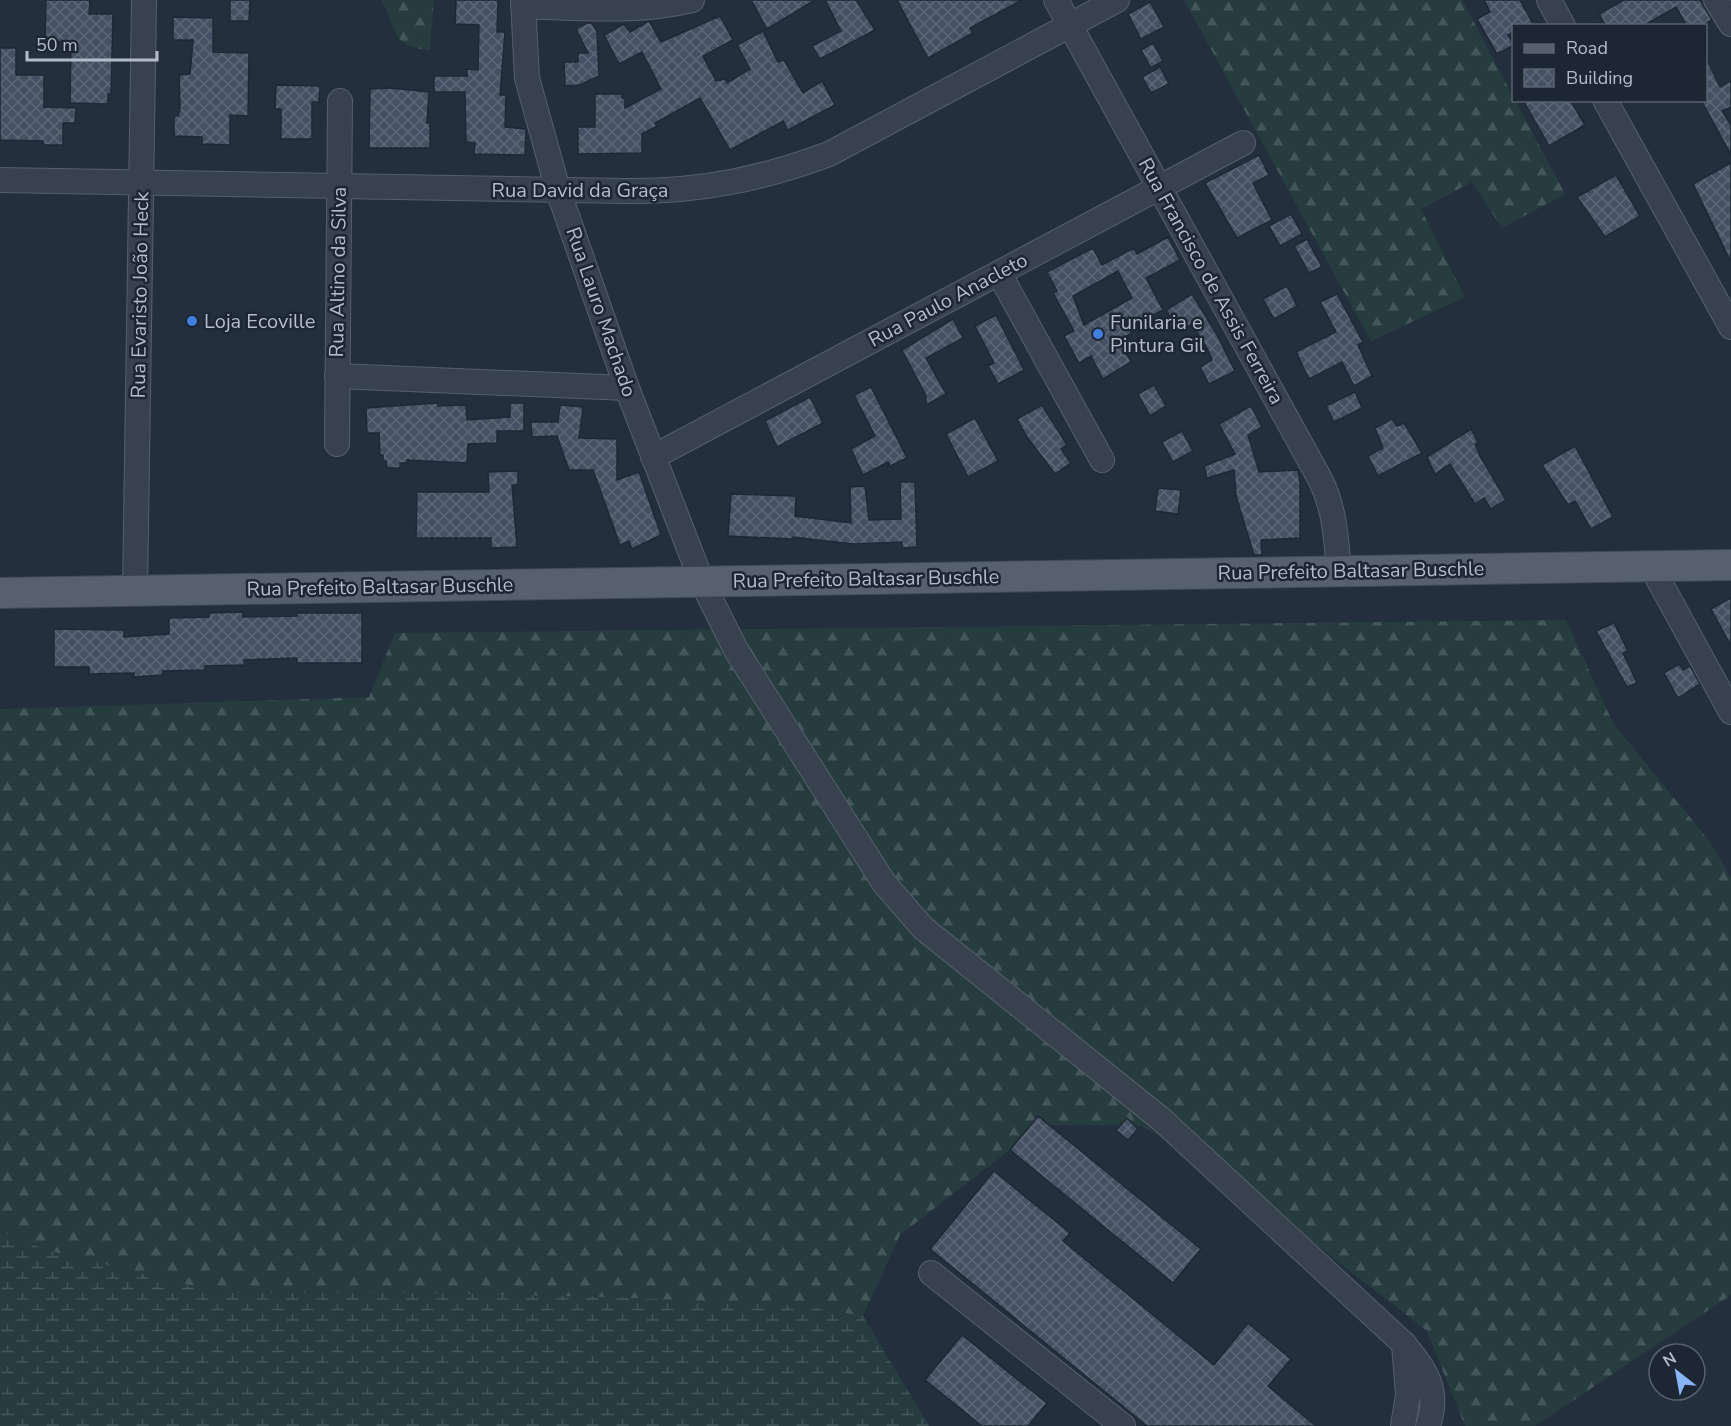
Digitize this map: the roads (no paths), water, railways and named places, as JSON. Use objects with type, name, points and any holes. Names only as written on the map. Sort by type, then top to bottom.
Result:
[{"type":"main road","name":"Rua Prefeito Baltasar Buschle","points":[[0,593],[1339,571],[1729,568]]},
{"type":"street","name":"Rua Evaristo João Heck","points":[[135,591],[144,0]]},
{"type":"street","points":[[523,3],[597,8],[656,5],[693,0]]},
{"type":"street","name":"Rua Francisco de Assis Ferreira","points":[[1056,0],[1330,500],[1335,522],[1339,571]]},
{"type":"street","name":"Rua David da Graça","points":[[0,180],[558,190],[691,190],[760,177],[829,154],[1117,0]]},
{"type":"street","points":[[1549,0],[1562,24]]},
{"type":"street","points":[[1716,0],[1731,24]]},
{"type":"street","name":"Rua Lauro Machado","points":[[523,3],[527,78],[558,190],[627,388],[702,582],[736,650],[884,883],[903,908],[947,949],[1161,1119],[1404,1344],[1421,1365],[1432,1387],[1430,1415]]},
{"type":"street","name":"Rua Altino da Silva","points":[[337,444],[340,101]]},
{"type":"street","points":[[1606,102],[1731,327]]},
{"type":"street","name":"Rua Paulo Anacleto","points":[[653,457],[1244,143]]},
{"type":"street","points":[[999,273],[1102,460]]},
{"type":"street","points":[[337,376],[627,388]]},
{"type":"street","points":[[1651,567],[1731,712]]},
{"type":"street","points":[[931,1273],[1123,1426]]},
{"type":"street","points":[[1403,1426],[1408,1372],[1404,1344]]},
{"type":"street","points":[[1407,1399],[1430,1415]]},
{"type":"place","name":"Loja Ecoville","points":[[192,321]]},
{"type":"place","name":"Funilaria e Pintura Gil","points":[[1098,334]]}]
